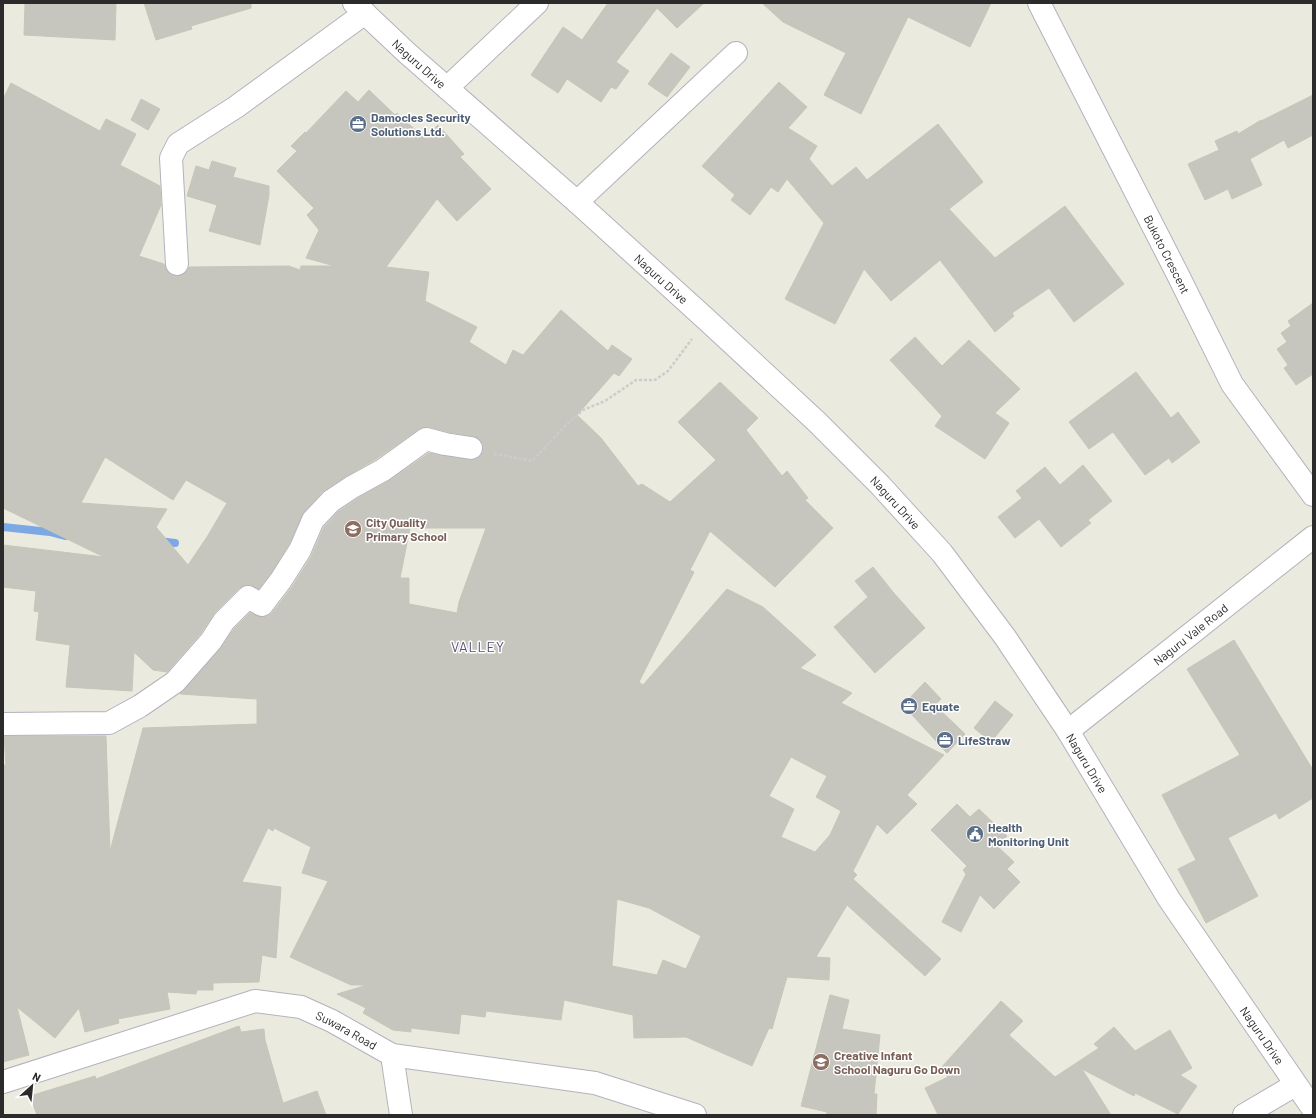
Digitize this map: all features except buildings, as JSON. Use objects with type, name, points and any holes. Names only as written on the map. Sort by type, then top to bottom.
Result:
[{"type":"street","points":[[447,88],[537,3]]},
{"type":"street","name":"Bukoto Crescent","points":[[1038,3],[1175,268],[1232,384],[1313,495]]},
{"type":"street","points":[[177,264],[171,158],[178,144],[236,107],[360,8]]},
{"type":"street","name":"Naguru Drive","points":[[360,8],[407,53],[577,202],[817,422],[880,485],[942,552],[1005,637],[1068,731],[1169,899],[1295,1085],[1313,1109]]},
{"type":"street","points":[[577,202],[736,53]]},
{"type":"street","points":[[3,724],[109,722],[140,706],[176,682],[211,641],[224,621],[248,597],[262,605],[281,580],[300,550],[313,520],[331,501],[352,487],[383,470],[426,439],[471,448]]},
{"type":"street","name":"Naguru Vale Road","points":[[1068,731],[1313,537]]},
{"type":"street","name":"Suwara Road","points":[[3,1082],[255,1001],[301,1008],[332,1021],[392,1055],[595,1083],[695,1115]]},
{"type":"street","points":[[392,1055],[401,1115]]},
{"type":"street","points":[[1244,1115],[1295,1085]]},
{"type":"path","points":[[471,448],[497,455],[532,461],[565,426],[583,410],[604,401],[636,380],[655,380],[668,371],[707,320]]},
{"type":"waterway","points":[[3,527],[50,532],[65,536]]},
{"type":"waterway","points":[[158,541],[175,543]]},
{"type":"place","name":"Damocles Security Solutions Ltd.","points":[[358,124]]},
{"type":"place","name":"City Quality Primary School","points":[[353,529]]},
{"type":"place","name":"Equate","points":[[909,706]]},
{"type":"place","name":"LifeStraw","points":[[945,740]]},
{"type":"place","name":"Health Monitoring Unit","points":[[975,834]]},
{"type":"place","name":"Creative Infant School Naguru Go Down","points":[[821,1062]]},
{"type":"district","name":"VALLEY","points":[[478,646]]}]
